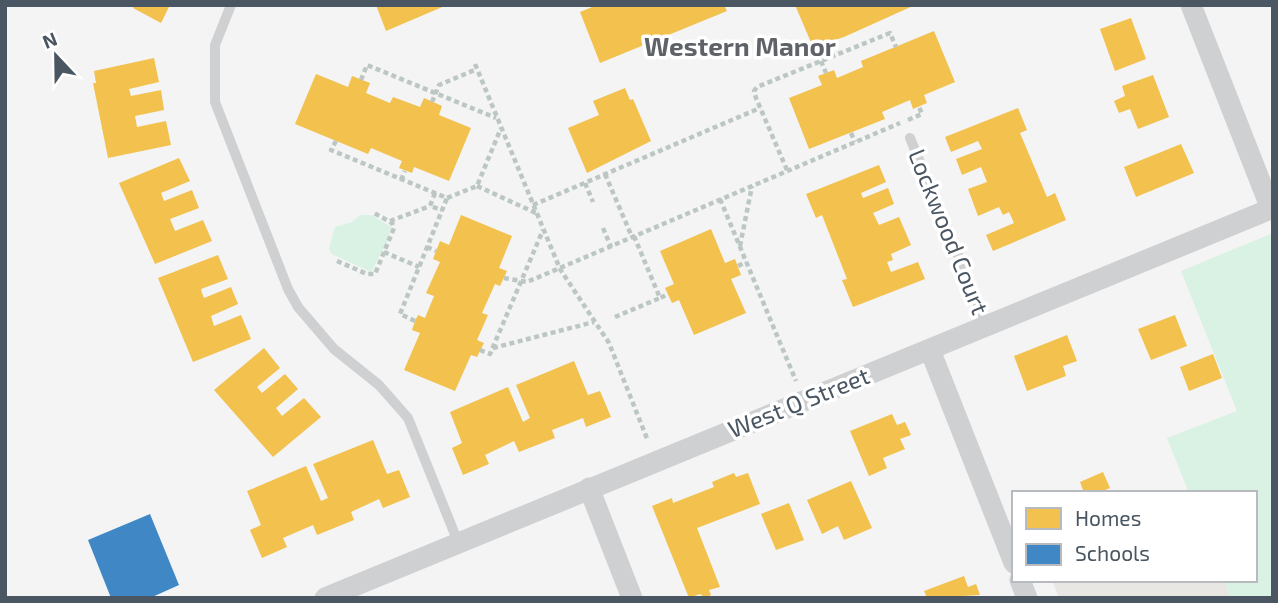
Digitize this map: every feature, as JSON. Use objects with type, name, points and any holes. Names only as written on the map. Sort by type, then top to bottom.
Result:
[{"type":"street","points":[[1191,5],[1272,208]]},
{"type":"street","name":"West Q Street","points":[[325,598],[1272,208]]},
{"type":"street","points":[[930,350],[1012,558]]},
{"type":"street","points":[[589,488],[632,598]]},
{"type":"lane","points":[[231,5],[215,45],[215,102],[288,289],[298,307],[334,349],[379,385],[408,418],[458,542]]},
{"type":"lane","name":"Lockwood Court","points":[[910,138],[987,326]]},
{"type":"path","points":[[788,170],[760,108],[754,91],[757,86],[890,33],[896,47]]},
{"type":"path","points":[[821,61],[826,73]]},
{"type":"path","points":[[361,80],[368,65],[497,118]]},
{"type":"path","points":[[432,102],[439,85],[476,66],[559,269],[609,343],[648,441]]},
{"type":"path","points":[[504,278],[520,283],[559,269],[922,114],[919,107]]},
{"type":"path","points":[[533,205],[760,108]]},
{"type":"path","points":[[336,141],[331,150],[447,198],[477,186],[501,128]]},
{"type":"path","points":[[851,133],[855,142]]},
{"type":"path","points":[[401,180],[405,171]]},
{"type":"path","points":[[605,174],[660,298]]},
{"type":"path","points":[[585,183],[593,202]]},
{"type":"path","points":[[740,248],[752,185]]},
{"type":"path","points":[[477,186],[536,213]]},
{"type":"path","points":[[430,206],[435,193]]},
{"type":"path","points":[[415,321],[400,314],[447,198]]},
{"type":"path","points":[[720,199],[796,381]]},
{"type":"path","points":[[390,221],[430,206],[442,211]]},
{"type":"path","points":[[337,261],[371,275],[393,236],[394,228],[390,221],[374,213]]},
{"type":"path","points":[[603,228],[611,247]]},
{"type":"path","points":[[480,350],[490,354],[543,229]]},
{"type":"path","points":[[427,247],[436,251]]},
{"type":"path","points":[[384,252],[419,267]]},
{"type":"path","points":[[738,266],[746,262]]},
{"type":"path","points":[[615,317],[668,294]]},
{"type":"path","points":[[492,348],[594,322]]},
{"type":"shaded area","points":[[1053,582],[1225,582],[1231,598],[1059,598]]},
{"type":"green space","points":[[360,215],[372,215],[391,227],[387,242],[371,272],[332,254],[329,249],[335,227],[352,222]]},
{"type":"green space","points":[[1273,233],[1273,598],[1231,598],[1225,582],[1257,582],[1257,491],[1188,491],[1167,438],[1237,411],[1181,271]]},
{"type":"building: Homes","points":[[135,5],[170,5],[161,23],[133,8]]},
{"type":"building: Homes","points":[[376,5],[447,5],[386,31]]},
{"type":"building: Homes","points":[[597,5],[724,5],[727,11],[600,63],[580,12]]},
{"type":"building: Homes","points":[[795,5],[915,5],[844,37],[813,47]]},
{"type":"building: Homes","points":[[1131,18],[1146,59],[1115,71],[1100,29]]},
{"type":"building: Homes","points":[[934,31],[955,82],[924,95],[927,103],[913,109],[910,100],[882,112],[885,119],[809,149],[789,98],[822,85],[818,76],[834,70],[837,78],[863,67],[861,61]]},
{"type":"building: Homes","points":[[154,58],[159,82],[129,89],[131,96],[161,90],[164,110],[135,116],[137,127],[166,121],[171,145],[108,158],[93,83],[96,83],[94,71]]},
{"type":"building: Homes","points":[[316,74],[348,87],[352,76],[370,83],[366,93],[390,103],[393,97],[420,107],[424,98],[442,106],[439,115],[471,128],[449,181],[414,167],[412,173],[399,168],[402,161],[371,148],[368,154],[295,124]]},
{"type":"building: Homes","points":[[1153,75],[1169,117],[1138,129],[1130,109],[1119,113],[1114,101],[1125,96],[1122,86]]},
{"type":"building: Homes","points":[[625,88],[630,100],[633,99],[651,141],[587,173],[568,128],[599,115],[593,101]]},
{"type":"building: Homes","points":[[1018,108],[1027,130],[1020,133],[1047,197],[1055,193],[1066,220],[993,251],[986,235],[1014,223],[1009,212],[1003,215],[999,207],[978,216],[968,189],[987,182],[981,167],[962,175],[956,159],[982,149],[978,141],[951,152],[945,137]]},
{"type":"building: Homes","points":[[1181,144],[1194,173],[1136,197],[1124,167]]},
{"type":"building: Homes","points":[[179,158],[190,181],[161,193],[164,201],[192,190],[199,208],[170,219],[175,231],[203,220],[212,241],[155,264],[119,183]]},
{"type":"building: Homes","points":[[879,165],[886,182],[861,193],[863,198],[888,188],[894,204],[873,213],[879,225],[899,217],[911,245],[891,254],[893,260],[887,262],[891,272],[918,262],[925,279],[853,307],[842,280],[847,279],[822,215],[816,218],[806,194]]},
{"type":"building: Homes","points":[[461,215],[512,236],[499,268],[507,271],[500,286],[495,284],[482,313],[488,315],[477,340],[484,343],[477,357],[471,355],[455,391],[404,370],[420,333],[412,330],[415,321],[418,315],[425,318],[434,296],[426,293],[440,262],[433,259],[440,241],[449,245]]},
{"type":"building: Homes","points":[[711,229],[725,263],[735,259],[741,275],[731,279],[746,313],[694,335],[679,300],[672,303],[665,288],[674,284],[660,251]]},
{"type":"building: Homes","points":[[218,255],[228,279],[201,289],[204,298],[231,287],[238,304],[211,316],[214,326],[241,315],[251,339],[193,362],[158,278]]},
{"type":"building: Homes","points":[[1175,315],[1187,346],[1151,360],[1138,329]]},
{"type":"building: Homes","points":[[1067,335],[1077,361],[1063,366],[1066,376],[1027,391],[1014,356]]},
{"type":"building: Homes","points":[[264,348],[280,368],[257,387],[262,393],[285,374],[298,389],[276,408],[282,416],[304,398],[321,417],[273,457],[214,390]]},
{"type":"building: Homes","points":[[1213,354],[1222,378],[1189,391],[1180,367]]},
{"type":"building: Homes","points":[[574,361],[588,395],[600,391],[611,417],[586,427],[583,418],[552,430],[555,438],[519,452],[514,441],[485,455],[489,464],[463,475],[452,448],[462,443],[450,412],[508,387],[523,422],[530,418],[516,385]]},
{"type":"building: Homes","points":[[892,414],[897,425],[905,422],[911,435],[900,439],[905,449],[883,458],[887,468],[869,476],[850,431]]},
{"type":"building: Homes","points":[[373,440],[387,474],[399,470],[410,497],[383,508],[379,499],[351,512],[354,520],[317,535],[313,525],[283,538],[287,547],[262,558],[250,530],[261,525],[247,491],[306,466],[321,501],[328,498],[313,464]]},
{"type":"building: Homes","points":[[1103,472],[1110,488],[1103,491],[1083,491],[1080,482]]},
{"type":"building: Homes","points":[[734,473],[736,477],[748,473],[760,504],[697,528],[720,587],[709,590],[711,595],[705,598],[700,594],[689,598],[652,506],[672,498],[673,503],[714,487],[712,482]]},
{"type":"building: Homes","points":[[851,481],[872,528],[844,540],[838,526],[822,534],[807,500]]},
{"type":"building: Homes","points":[[789,503],[804,540],[776,550],[761,514]]},
{"type":"building: Homes","points":[[964,576],[968,587],[976,584],[980,595],[927,598],[924,591]]},
{"type":"building: Schools","points":[[150,514],[179,585],[150,598],[111,598],[88,540]]},
{"type":"district","name":"Western Manor","points":[[740,47]]}]
